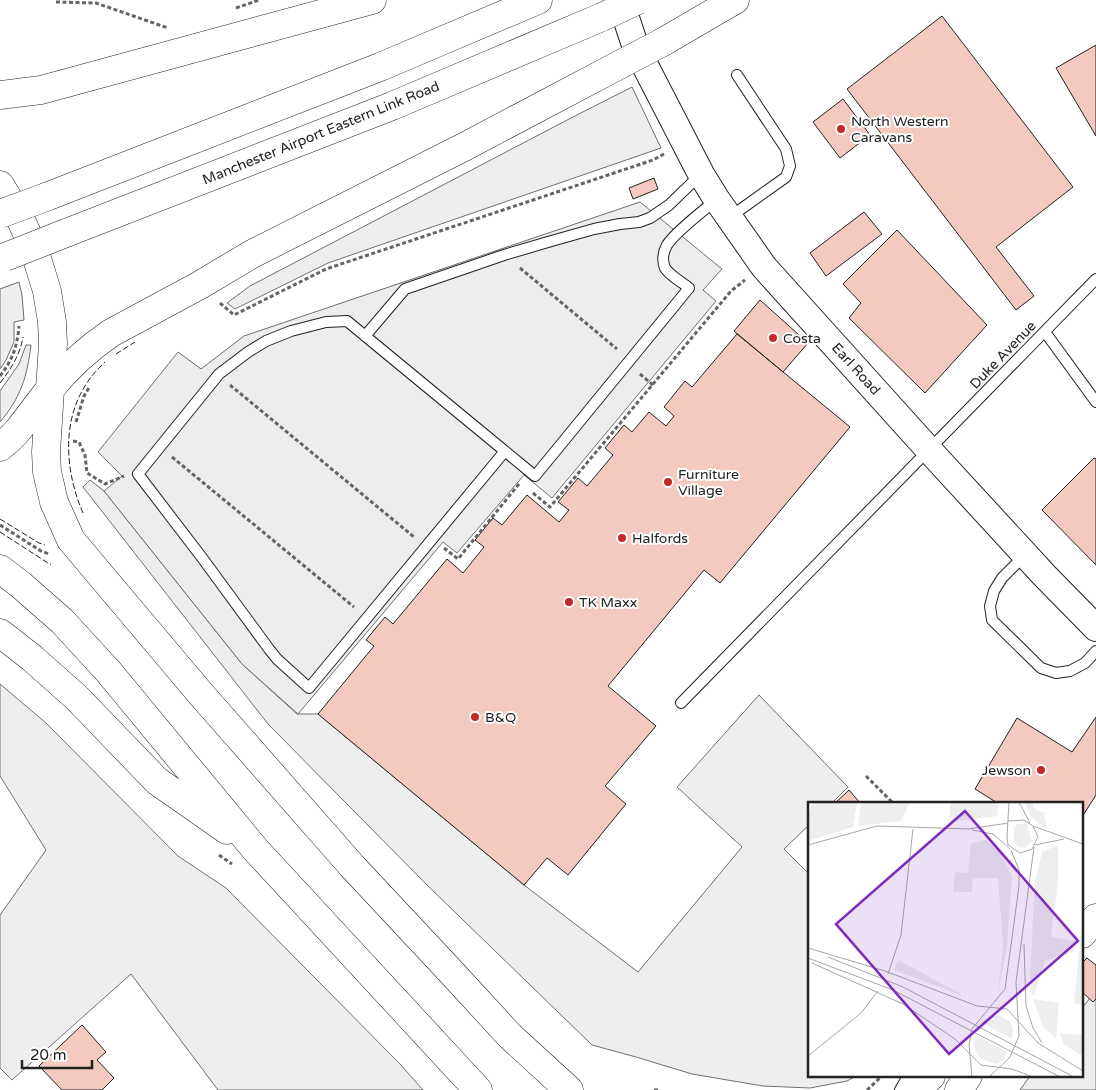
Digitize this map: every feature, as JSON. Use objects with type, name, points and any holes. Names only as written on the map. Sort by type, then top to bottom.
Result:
[{"type":"main road","points":[[0,95],[41,90],[372,0]]},
{"type":"main road","points":[[0,214],[380,67],[538,0]]},
{"type":"main road","name":"Manchester Airport Eastern Link Road","points":[[3,258],[392,106],[611,8],[638,0]]},
{"type":"main road","points":[[0,447],[20,427],[50,388],[79,358],[111,333],[200,285],[252,254],[464,147],[622,64],[735,0]]},
{"type":"main road","points":[[0,185],[20,218],[34,249],[50,305],[53,360],[46,452],[47,472],[54,502],[71,540],[200,693],[352,866],[510,1036],[569,1090]]},
{"type":"main road","points":[[0,569],[62,621],[108,670],[244,857]]},
{"type":"main road","points":[[0,633],[32,658],[77,698],[157,781],[244,857],[478,1090]]},
{"type":"main road","points":[[1084,932],[1096,918]]},
{"type":"main road","points":[[915,1090],[929,1078]]},
{"type":"main road","points":[[959,1090],[967,1078]]},
{"type":"street","name":"Earl Road","points":[[611,8],[636,48],[701,174],[764,267],[929,450],[1096,628]]},
{"type":"lane","points":[[504,451],[309,688],[269,649],[138,474],[218,375],[248,352],[266,341],[300,328],[326,322],[347,321],[535,476],[689,288],[666,270],[663,257],[667,244],[678,233],[786,177],[790,166],[786,149],[737,75]]},
{"type":"lane","points":[[365,336],[405,289],[504,255],[594,229],[639,222],[650,218],[669,205],[701,174]]},
{"type":"lane","name":"Duke Avenue","points":[[681,703],[1096,279]]},
{"type":"lane","points":[[1045,332],[1096,402]]},
{"type":"lane","points":[[1026,555],[1002,578],[994,591],[990,606],[992,620],[1041,668],[1056,673],[1070,671],[1085,664],[1096,651]]},
{"type":"lane","points":[[900,1090],[907,1078]]},
{"type":"path","points":[[235,9],[259,0]]},
{"type":"path","points":[[56,2],[96,3],[172,29]]},
{"type":"path","points":[[220,303],[234,315],[326,269],[653,160],[684,141]]},
{"type":"path","points":[[504,255],[637,366],[634,370],[653,385]]},
{"type":"path","points":[[0,376],[12,357],[17,343],[19,326]]},
{"type":"path","points":[[218,375],[426,547]]},
{"type":"path","points":[[75,425],[84,396],[92,381]]},
{"type":"path","points":[[74,433],[73,442],[79,442],[85,455],[88,473],[105,484],[123,476],[138,474]]},
{"type":"path","points":[[160,447],[367,618]]},
{"type":"path","points":[[0,525],[41,551],[49,554],[52,552]]},
{"type":"path","points":[[866,776],[892,802]]},
{"type":"path","points":[[216,853],[244,857]]},
{"type":"path","points":[[867,1090],[880,1078]]},
{"type":"path","points":[[654,1090],[659,1090]]},
{"type":"shaded area","points":[[632,87],[661,148],[328,263],[235,309],[227,303],[250,286]]},
{"type":"shaded area","points":[[640,202],[722,269],[703,290],[716,301],[552,498],[524,475],[457,553],[443,542],[298,714],[242,664],[104,491],[122,476],[98,452],[178,352],[201,369],[244,336]]},
{"type":"shaded area","points":[[19,282],[24,320],[14,322],[14,342],[0,369],[0,289]]},
{"type":"shaded area","points":[[26,345],[31,345],[22,386],[13,404],[0,422],[0,391],[19,364]]},
{"type":"shaded area","points":[[90,480],[104,491],[242,664],[297,714],[318,714],[524,885],[638,972],[742,847],[677,787],[759,695],[848,787],[833,802],[808,802],[808,826],[784,849],[808,873],[808,1078],[852,1078],[847,1081],[810,1088],[763,1086],[692,1074],[592,1045],[428,886],[268,724],[83,487]]},
{"type":"shaded area","points":[[0,684],[46,723],[178,856],[226,888],[401,1065],[423,1090],[218,1090],[131,974],[12,1080],[0,1068],[0,915],[46,850],[0,776]]},
{"type":"shaded area","points":[[1090,998],[1096,999],[1096,1090],[1020,1090],[1029,1078],[1084,1078],[1084,1006]]},
{"type":"building","points":[[942,16],[1073,187],[996,247],[1034,296],[1016,310],[847,89]]},
{"type":"building","points":[[1096,45],[1096,136],[1056,68]]},
{"type":"building","name":"North Western Caravans","points":[[843,99],[870,135],[840,158],[813,122]]},
{"type":"building","points":[[654,178],[658,189],[633,199],[629,188]]},
{"type":"building","points":[[864,212],[882,234],[826,276],[810,253]]},
{"type":"building","points":[[897,230],[987,325],[925,393],[849,318],[861,303],[843,284]]},
{"type":"building","name":"Costa","points":[[760,300],[808,343],[783,372],[734,331]]},
{"type":"building","points":[[737,334],[850,427],[720,583],[704,570],[608,686],[656,726],[605,786],[626,804],[568,875],[547,858],[524,885],[318,714],[374,646],[366,640],[385,617],[393,624],[447,559],[463,573],[484,547],[475,540],[493,518],[502,525],[527,495],[559,522],[569,510],[558,502],[578,478],[587,486],[613,455],[605,448],[624,425],[632,432],[649,412],[666,426],[674,416],[664,407],[685,381],[692,387]]},
{"type":"building","points":[[1094,458],[1096,459],[1096,565],[1042,510]]},
{"type":"building","name":"Jewson","points":[[1096,717],[1096,795],[1084,814],[1084,802],[996,802],[975,789],[1017,718],[1072,752]]},
{"type":"building","points":[[849,790],[859,802],[836,802]]},
{"type":"building","points":[[1087,958],[1096,965],[1096,999],[1093,1002],[1084,994],[1084,961]]},
{"type":"building","points":[[82,1025],[106,1052],[97,1060],[114,1078],[102,1090],[62,1090],[39,1066]]},
{"type":"fence","points":[[0,383],[15,362],[23,337]]},
{"type":"fence","points":[[116,354],[135,342]]},
{"type":"fence","points":[[83,513],[77,498],[70,466],[69,433],[77,401],[89,380],[105,362]]},
{"type":"fence","points":[[0,519],[45,545]]},
{"type":"fence","points":[[0,532],[51,565]]},
{"type":"place","name":"North Western Caravans","points":[[841,129]]},
{"type":"place","name":"Costa","points":[[773,338]]},
{"type":"place","name":"Furniture Village","points":[[668,482]]},
{"type":"place","name":"Halfords","points":[[622,538]]},
{"type":"place","name":"TK Maxx","points":[[569,602]]},
{"type":"place","name":"B&Q","points":[[475,717]]},
{"type":"place","name":"Jewson","points":[[1041,770]]}]
